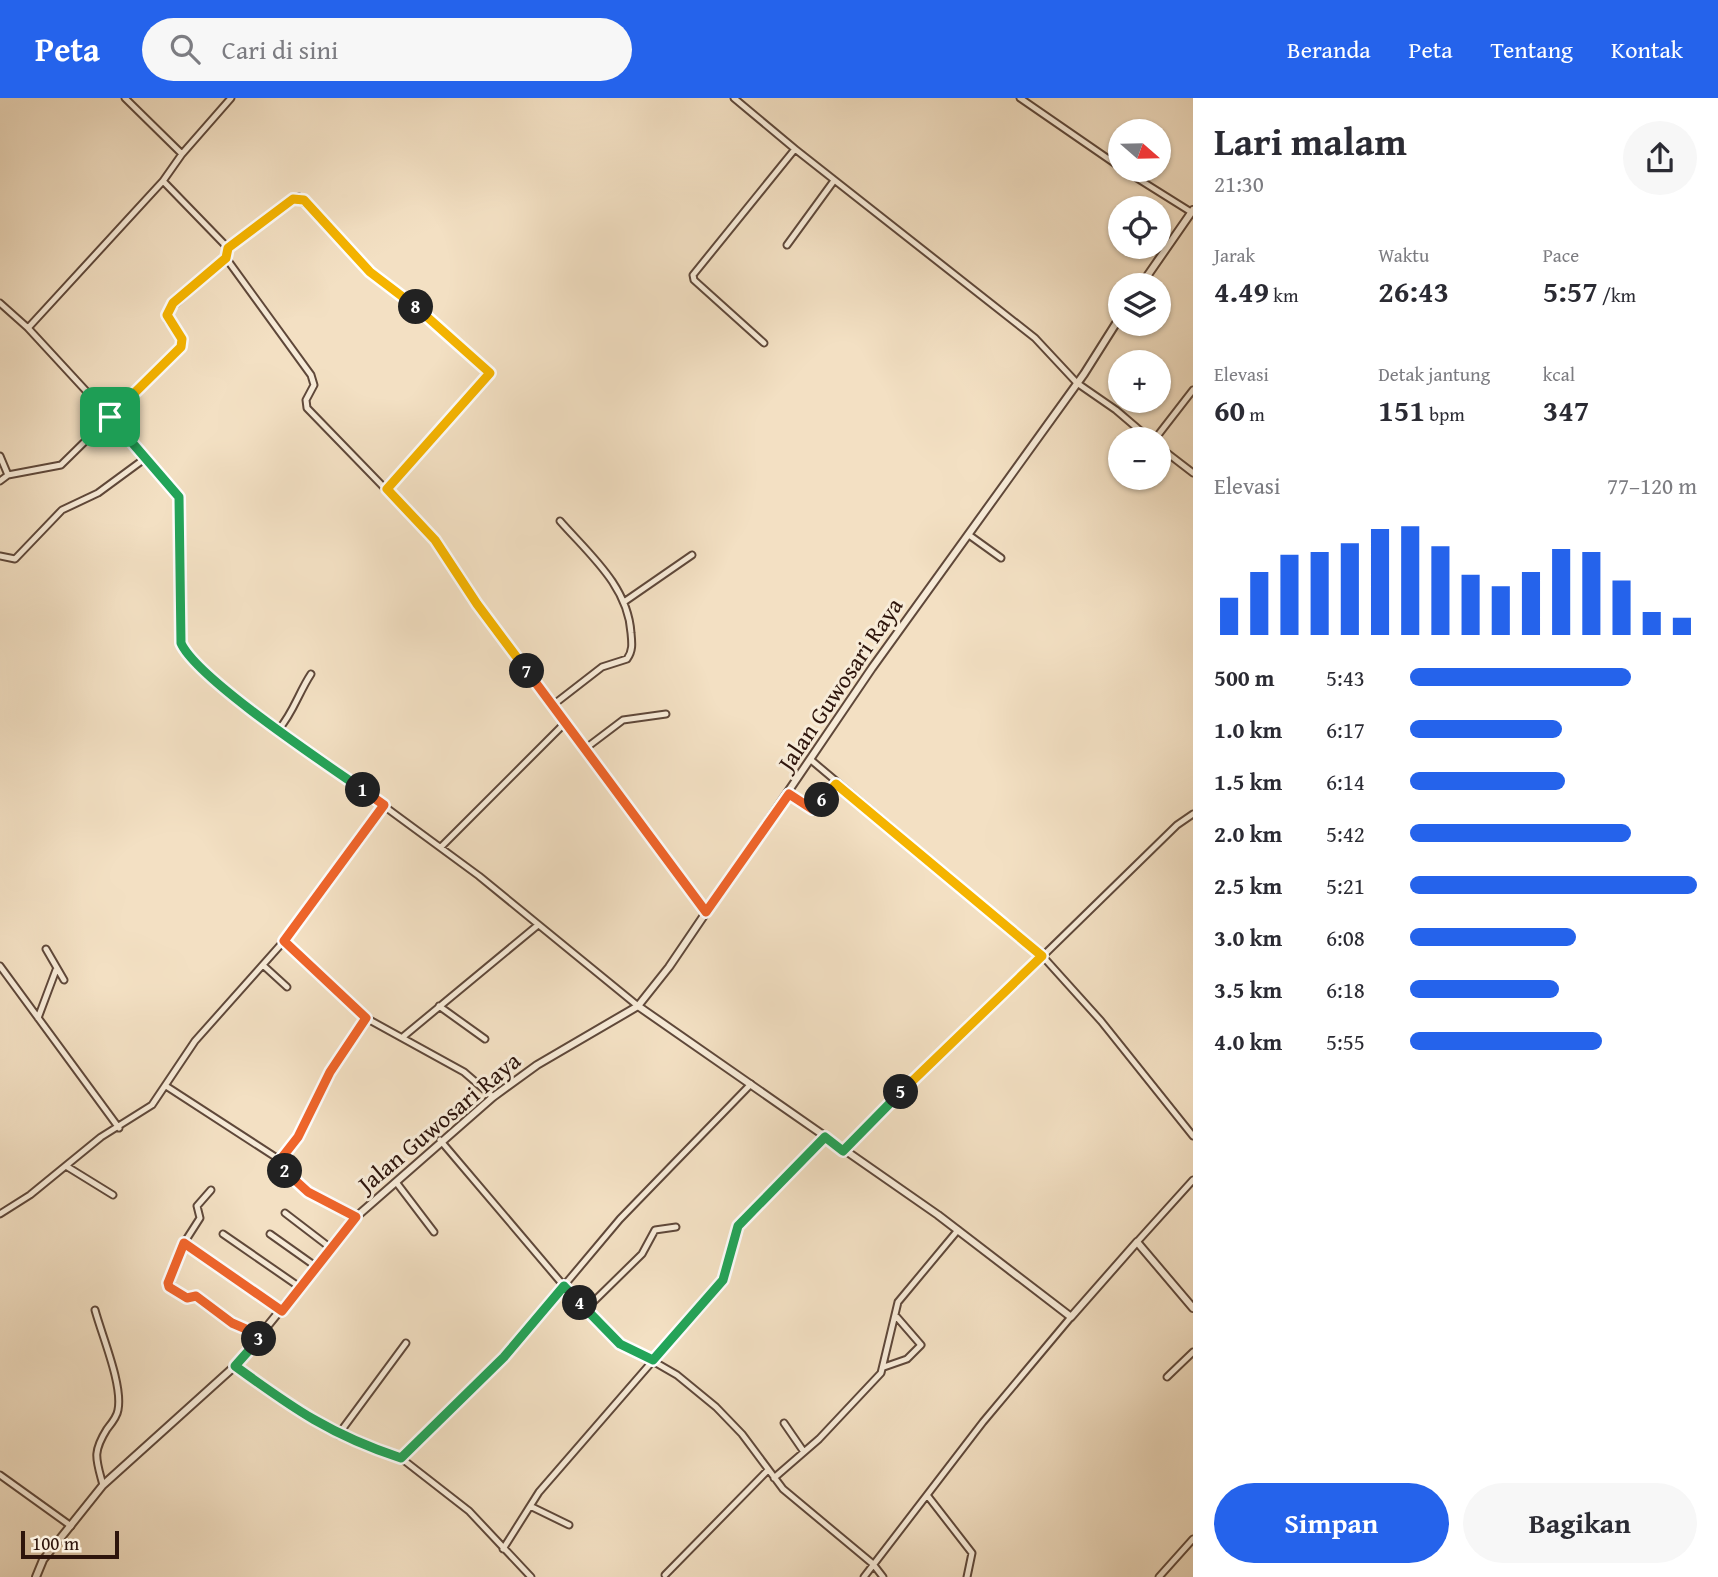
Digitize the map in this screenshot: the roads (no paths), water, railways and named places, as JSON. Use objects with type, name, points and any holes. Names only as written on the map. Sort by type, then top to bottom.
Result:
[{"type":"street","points":[[125,98],[182,154]]},
{"type":"street","points":[[28,328],[163,181],[182,154],[231,98]]},
{"type":"street","points":[[734,98],[834,182],[1035,338],[1077,383],[1138,427]]},
{"type":"street","points":[[1020,98],[1108,159]]},
{"type":"street","points":[[764,343],[694,280],[693,275],[795,149]]},
{"type":"street","points":[[163,181],[228,248]]},
{"type":"street","points":[[786,245],[834,182]]},
{"type":"street","points":[[1143,182],[1192,212],[1149,273]]},
{"type":"street","points":[[0,481],[8,475],[58,468],[181,347],[182,339],[168,321],[168,311],[226,258],[228,248],[299,197],[384,285],[426,314],[490,371],[387,489]]},
{"type":"street","points":[[226,258],[311,376],[314,385],[306,400],[307,408],[435,540],[477,604],[706,912]]},
{"type":"street","points":[[0,303],[28,328],[147,457],[176,493],[180,503],[183,648],[215,681],[441,847],[638,1006],[958,1230],[1071,1317]]},
{"type":"street","name":"Jalan Guwosari Raya","points":[[36,1577],[43,1560],[103,1485],[235,1366],[318,1268],[356,1217],[440,1140],[493,1097],[537,1065],[638,1006],[789,794],[872,668],[1077,383],[1108,335]]},
{"type":"street","points":[[1163,427],[1193,390]]},
{"type":"street","points":[[0,456],[8,475]]},
{"type":"street","points":[[1171,456],[1193,473]]},
{"type":"street","points":[[0,556],[15,559],[62,510],[92,497],[147,457]]},
{"type":"street","points":[[553,705],[602,667],[627,660],[631,654],[631,628],[624,602],[614,581],[560,521]]},
{"type":"street","points":[[968,535],[1001,558]]},
{"type":"street","points":[[624,602],[692,555]]},
{"type":"street","points":[[279,729],[291,716],[293,701],[311,674]]},
{"type":"street","points":[[586,748],[623,720],[666,714]]},
{"type":"street","points":[[441,847],[566,722]]},
{"type":"street","points":[[811,760],[836,784],[1042,956],[1101,1021],[1193,1136]]},
{"type":"street","points":[[789,794],[814,809],[836,784]]},
{"type":"street","points":[[0,1214],[101,1137],[143,1113],[166,1086],[195,1041],[284,941],[384,805]]},
{"type":"street","points":[[843,1151],[1177,825],[1193,814]]},
{"type":"street","points":[[404,1036],[538,925]]},
{"type":"street","points":[[284,941],[366,1018],[404,1036],[464,1072],[493,1097]]},
{"type":"street","points":[[46,949],[64,980]]},
{"type":"street","points":[[0,966],[119,1128]]},
{"type":"street","points":[[264,966],[287,987]]},
{"type":"street","points":[[38,1018],[56,970]]},
{"type":"street","points":[[439,1006],[485,1039]]},
{"type":"street","points":[[280,1160],[298,1137],[330,1072],[366,1018]]},
{"type":"street","points":[[401,1458],[504,1357],[620,1219],[751,1084]]},
{"type":"street","points":[[166,1086],[280,1160],[296,1183],[356,1217]]},
{"type":"street","points":[[503,1549],[530,1506],[723,1280],[738,1226],[825,1137]]},
{"type":"street","points":[[440,1140],[564,1286],[620,1344],[653,1360],[716,1408],[743,1434],[774,1478],[803,1508],[873,1564],[883,1577]]},
{"type":"street","points":[[66,1166],[113,1195]]},
{"type":"street","points":[[864,1577],[1071,1317],[1193,1180]]},
{"type":"street","points":[[396,1182],[434,1232]]},
{"type":"street","points":[[211,1190],[197,1206],[200,1218],[184,1243],[169,1287],[187,1298],[196,1296],[232,1323],[262,1336]]},
{"type":"street","points":[[285,1213],[332,1249]]},
{"type":"street","points":[[586,1309],[643,1253],[655,1230],[676,1227]]},
{"type":"street","points":[[884,1367],[898,1303],[958,1230]]},
{"type":"street","points":[[223,1234],[301,1288]]},
{"type":"street","points":[[270,1234],[318,1268]]},
{"type":"street","points":[[1137,1242],[1193,1308]]},
{"type":"street","points":[[184,1243],[282,1311]]},
{"type":"street","points":[[95,1310],[116,1381],[118,1403],[117,1415],[98,1445],[95,1459],[103,1485]]},
{"type":"street","points":[[774,1478],[804,1452],[884,1367],[906,1359],[920,1345],[895,1315]]},
{"type":"street","points":[[338,1435],[406,1343]]},
{"type":"street","points":[[1167,1377],[1193,1352]]},
{"type":"street","points":[[235,1366],[301,1415],[338,1435],[401,1458],[469,1510],[531,1577]]},
{"type":"street","points":[[784,1423],[804,1452]]},
{"type":"street","points":[[665,1575],[768,1470]]},
{"type":"street","points":[[0,1475],[71,1526]]},
{"type":"street","points":[[927,1495],[972,1553],[967,1577]]},
{"type":"street","points":[[530,1506],[569,1525]]},
{"type":"street","points":[[1159,1577],[1193,1539]]}]
